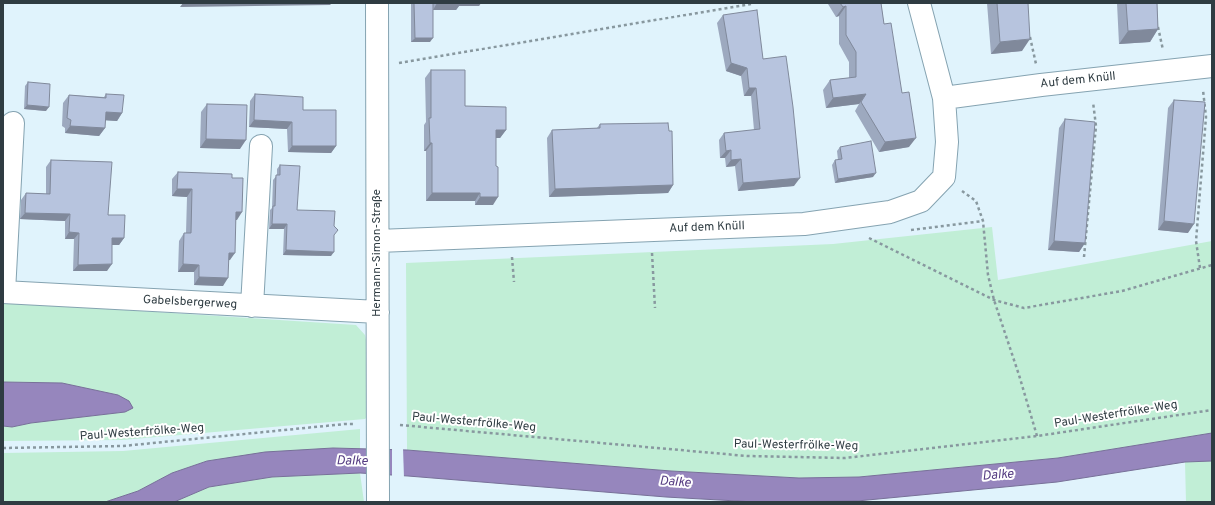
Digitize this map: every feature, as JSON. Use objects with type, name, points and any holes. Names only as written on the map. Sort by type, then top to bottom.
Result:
[{"type":"street","name":"Hermann-Simon-Straße","points":[[377,3],[378,495]]},
{"type":"street","points":[[920,3],[944,98],[947,142],[944,177]]},
{"type":"street","name":"Auf dem Knüll","points":[[944,98],[1041,85],[1206,67]]},
{"type":"street","points":[[4,292],[13,124]]},
{"type":"street","points":[[252,306],[262,146]]},
{"type":"street","name":"Auf dem Knüll","points":[[378,241],[804,224],[890,212],[921,201],[944,177]]},
{"type":"street","name":"Gabelsbergerweg","points":[[4,292],[378,312]]},
{"type":"path","points":[[404,62],[751,4]]},
{"type":"path","points":[[1157,24],[1168,71]]},
{"type":"path","points":[[1029,33],[1041,85]]},
{"type":"path","points":[[1200,268],[1196,241],[1206,117],[1206,67]]},
{"type":"path","points":[[1084,257],[1096,126],[1091,80]]},
{"type":"path","points":[[944,177],[976,201],[982,221],[988,275],[994,300],[1019,375],[1037,436]]},
{"type":"path","points":[[651,230],[654,308]]},
{"type":"path","points":[[863,235],[994,300],[1024,308],[1122,291],[1212,265]]},
{"type":"path","name":"Paul-Westerfrölke-Weg","points":[[402,425],[747,456],[845,458],[1037,436],[1212,410]]},
{"type":"path","name":"Paul-Westerfrölke-Weg","points":[[3,448],[123,446],[353,424]]},
{"type":"green space","points":[[992,227],[998,280],[1212,241],[1212,433],[1058,458],[859,477],[799,478],[671,471],[407,450],[406,263],[833,244]]},
{"type":"green space","points":[[3,302],[356,325],[365,335],[367,344],[367,417],[365,419],[122,440],[3,441],[3,426],[12,427],[31,423],[125,412],[118,395],[62,383],[3,382]]},
{"type":"green space","points":[[360,429],[360,449],[333,448],[207,461],[172,473],[138,491],[105,502],[3,502],[3,453],[123,451]]},
{"type":"green space","points":[[1212,461],[1212,502],[1186,502],[1185,462]]},
{"type":"green space","points":[[360,473],[364,502],[174,502],[209,487],[272,477]]},
{"type":"water","points":[[3,382],[62,383],[118,395],[129,401],[133,408],[125,412],[31,423],[12,427],[3,426]]},
{"type":"water","name":"Dalke","points":[[1212,433],[1212,461],[1185,462],[1057,482],[857,501],[755,502],[666,497],[360,473],[272,477],[209,487],[174,502],[105,502],[138,491],[172,473],[207,461],[265,452],[333,448],[407,450],[671,471],[799,478],[859,477],[1058,458]]},
{"type":"pier","points":[[392,448],[403,448],[404,478],[392,477]]},
{"type":"building","points":[[414,3],[433,3],[433,38],[415,38]]},
{"type":"building","points":[[840,3],[881,3],[884,24],[891,23],[902,93],[909,92],[916,138],[885,142],[861,102],[866,94],[833,98],[830,80],[856,77],[856,52],[846,35],[846,6],[843,7]]},
{"type":"building","points":[[997,3],[1028,3],[1030,39],[1000,42]]},
{"type":"building","points":[[1126,3],[1157,3],[1158,29],[1128,31]]},
{"type":"building","points":[[757,10],[763,59],[786,56],[800,178],[743,183],[741,159],[731,160],[731,150],[726,151],[724,133],[760,129],[756,88],[749,88],[747,68],[731,63],[723,15]]},
{"type":"building","points":[[431,70],[465,70],[465,106],[506,107],[506,130],[496,130],[498,197],[480,197],[480,193],[432,193],[432,143],[430,143],[429,118],[431,118]]},
{"type":"building","points":[[28,82],[50,84],[49,107],[27,105]]},
{"type":"building","points":[[106,94],[124,95],[122,113],[106,112],[105,128],[70,126],[71,120],[67,118],[69,95],[106,98]]},
{"type":"building","points":[[255,94],[303,97],[303,110],[336,110],[336,146],[292,146],[292,122],[254,120]]},
{"type":"building","points":[[1174,100],[1205,102],[1194,224],[1164,221]]},
{"type":"building","points":[[207,104],[247,105],[246,140],[206,139]]},
{"type":"building","points":[[1065,119],[1095,122],[1085,243],[1054,241]]},
{"type":"building","points":[[668,123],[669,131],[672,131],[673,185],[555,189],[552,130],[600,128],[600,124]]},
{"type":"building","points":[[871,141],[876,173],[838,179],[835,160],[842,159],[840,147]]},
{"type":"building","points":[[51,160],[112,162],[108,215],[125,215],[124,238],[112,238],[112,264],[78,265],[79,233],[69,232],[70,214],[25,213],[26,193],[50,194]]},
{"type":"building","points":[[280,165],[300,166],[297,210],[335,211],[334,226],[338,230],[334,235],[334,252],[286,250],[287,224],[272,224],[273,206],[275,206],[276,175],[280,175]]},
{"type":"building","points":[[178,172],[232,174],[232,178],[243,178],[242,212],[236,212],[235,253],[229,253],[228,278],[199,277],[199,265],[183,264],[184,233],[191,233],[192,189],[177,189]]}]
